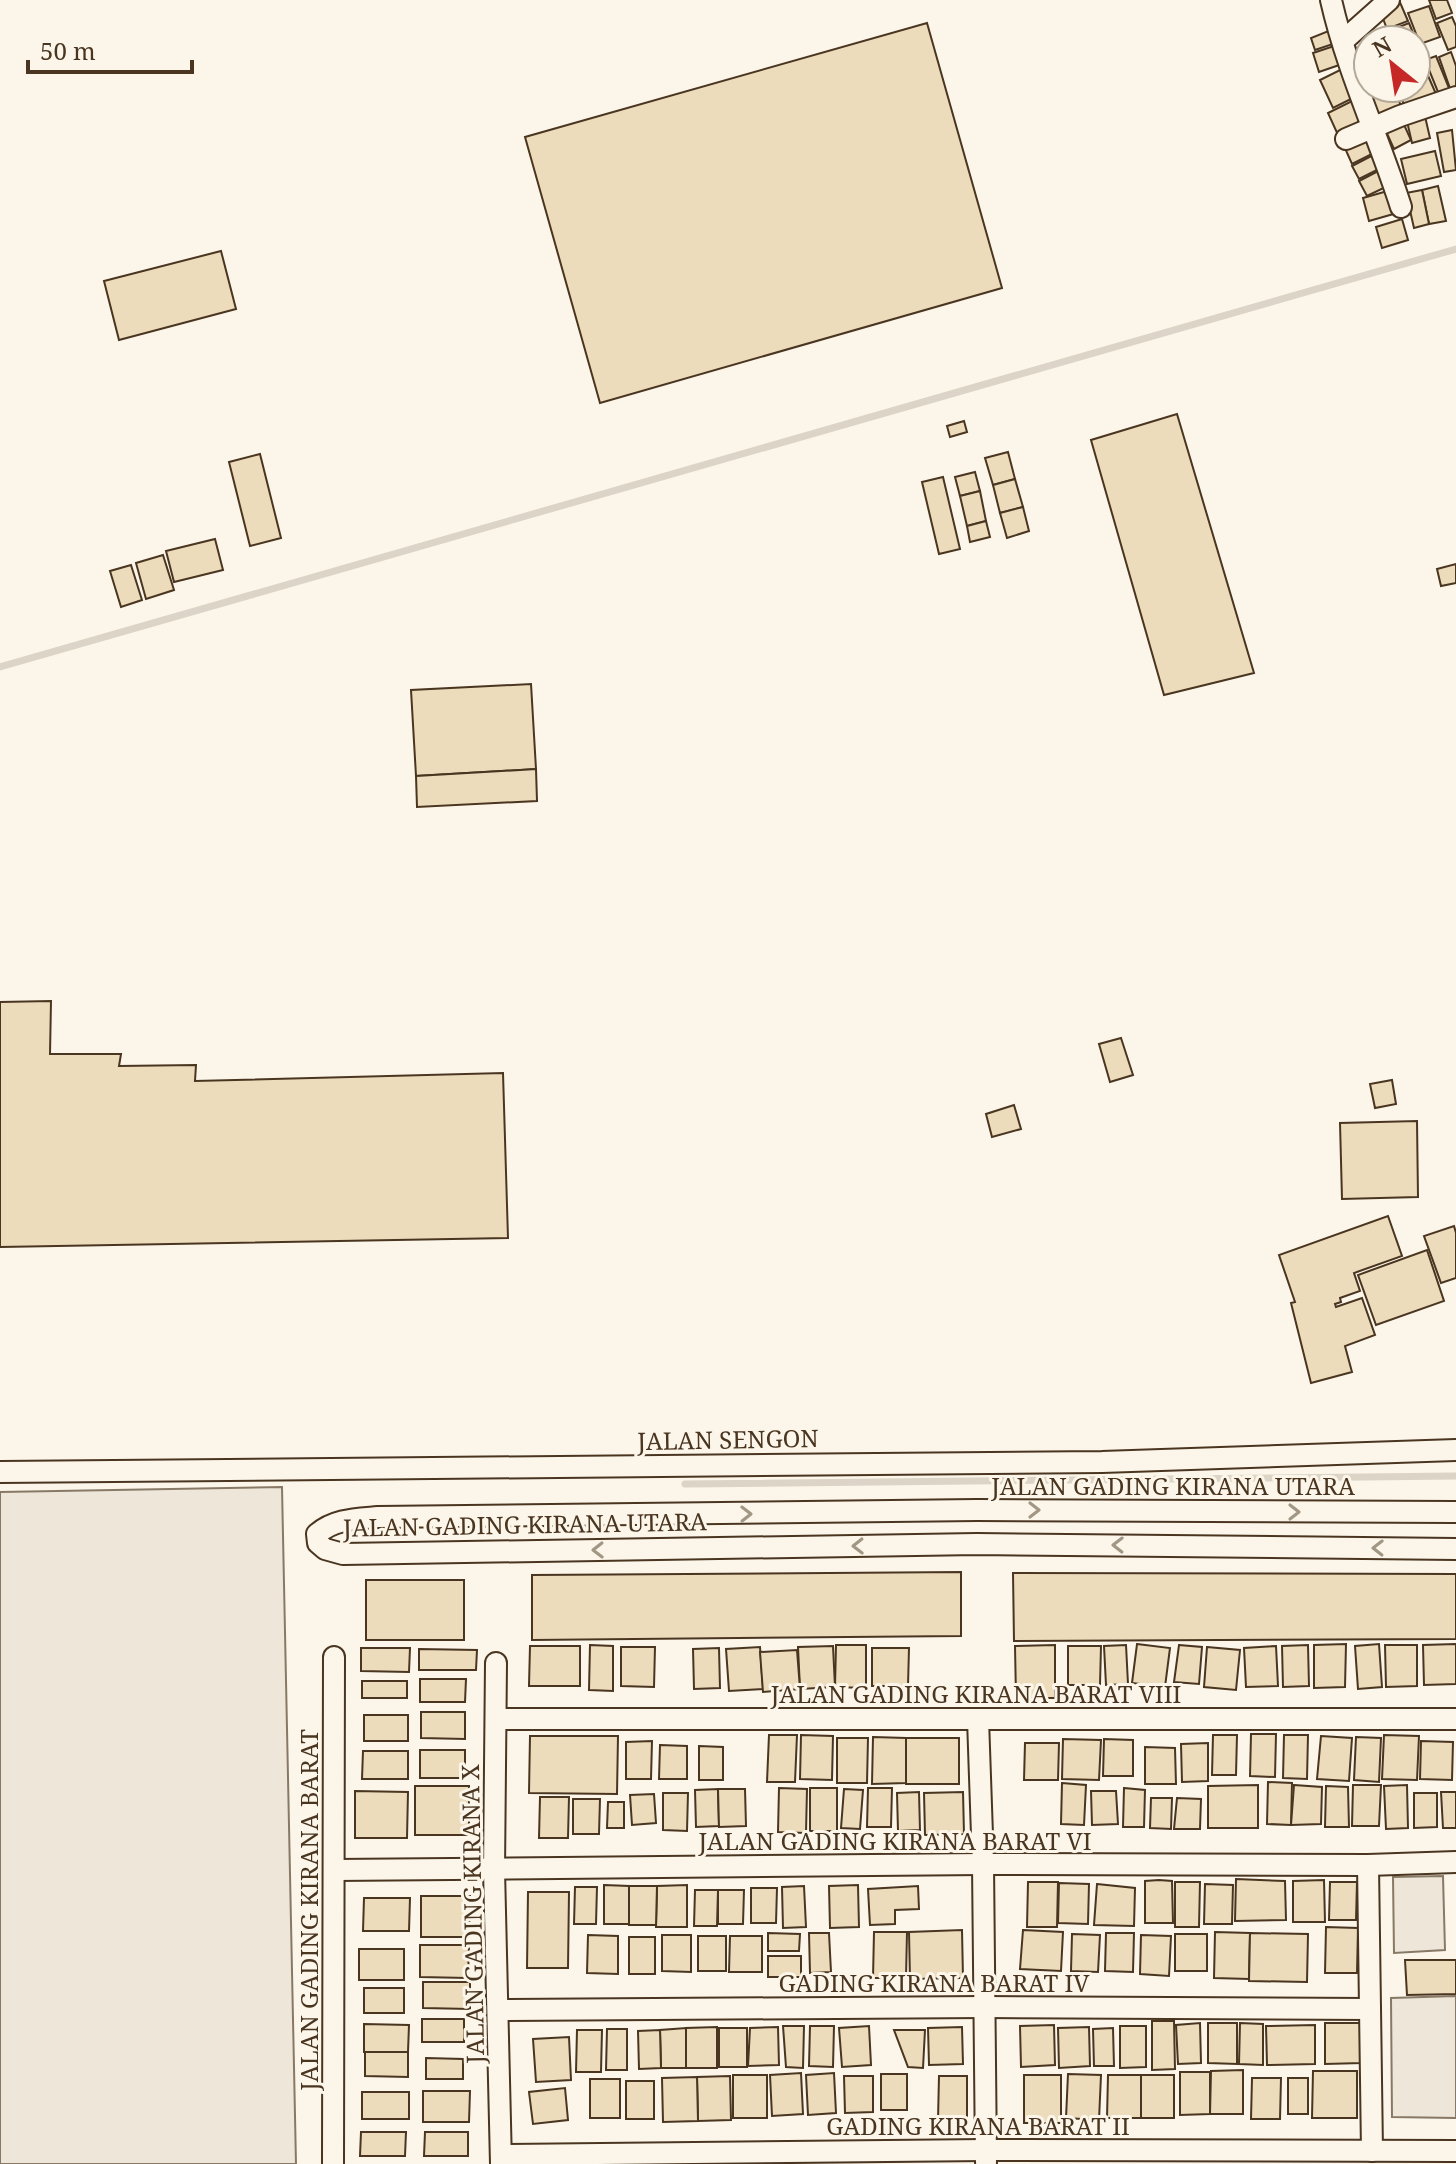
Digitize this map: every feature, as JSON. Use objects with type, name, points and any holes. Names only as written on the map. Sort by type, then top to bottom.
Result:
[{"type":"street","points":[[1331,0],[1357,88],[1401,207]]},
{"type":"street","points":[[1343,41],[1389,0]]},
{"type":"street","points":[[1346,139],[1456,97]]},
{"type":"street","name":"JALAN SENGON","points":[[0,1472],[1102,1462],[1456,1450]]},
{"type":"street","points":[[977,1510],[977,1544]]},
{"type":"street","name":"JALAN GADING KIRANA UTARA","points":[[1456,1512],[977,1510],[353,1519],[338,1522],[317,1534],[318,1543],[325,1549],[343,1554],[977,1544],[1456,1549]]},
{"type":"street","points":[[485,1517],[486,1551]]},
{"type":"street","name":"JALAN GADING KIRANA BARAT","points":[[333,2164],[334,1657]]},
{"type":"street","name":"JALAN GADING KIRANA X","points":[[496,1663],[494,1870],[501,2159]]},
{"type":"street","name":"JALAN GADING KIRANA BARAT VIII","points":[[496,1719],[1456,1719]]},
{"type":"street","points":[[978,1719],[986,2157]]},
{"type":"street","name":"JALAN GADING KIRANA BARAT VI","points":[[335,1870],[1456,1862]]},
{"type":"street","points":[[1368,1865],[1372,2151]]},
{"type":"street","name":"GADING KIRANA BARAT IV","points":[[499,2010],[985,2007],[1370,2009]]},
{"type":"street","name":"GADING KIRANA BARAT II","points":[[501,2159],[1456,2151]]},
{"type":"shaded area","points":[[282,1487],[296,2164],[0,2164],[0,1492]]},
{"type":"shaded area","points":[[1443,1876],[1445,1950],[1394,1953],[1393,1877]]},
{"type":"shaded area","points":[[1456,1996],[1456,2118],[1392,2117],[1391,1998]]},
{"type":"building","points":[[1399,0],[1408,21],[1385,24],[1379,8]]},
{"type":"building","points":[[1429,0],[1447,0],[1452,13],[1436,19]]},
{"type":"building","points":[[1429,6],[1440,37],[1432,40],[1432,24],[1412,24],[1408,13]]},
{"type":"building","points":[[1452,17],[1456,26],[1456,47],[1448,50],[1437,23]]},
{"type":"building","points":[[927,23],[1002,288],[600,403],[525,137]]},
{"type":"building","points":[[1331,30],[1336,43],[1315,50],[1311,38]]},
{"type":"building","points":[[1340,44],[1345,63],[1319,72],[1313,53]]},
{"type":"building","points":[[1451,52],[1456,66],[1456,92],[1452,94],[1439,57]]},
{"type":"building","points":[[1436,56],[1451,93],[1440,97],[1432,77],[1432,57]]},
{"type":"building","points":[[1344,68],[1352,85],[1352,98],[1333,108],[1320,80]]},
{"type":"building","points":[[1352,101],[1364,123],[1338,135],[1328,113]]},
{"type":"building","points":[[1370,104],[1400,104],[1402,109],[1377,119]]},
{"type":"building","points":[[1424,112],[1430,138],[1412,143],[1406,117]]},
{"type":"building","points":[[1401,118],[1411,140],[1394,149],[1384,127]]},
{"type":"building","points":[[1452,130],[1456,170],[1444,172],[1437,133]]},
{"type":"building","points":[[1373,133],[1380,150],[1352,164],[1344,146]]},
{"type":"building","points":[[1435,151],[1441,176],[1407,184],[1401,159]]},
{"type":"building","points":[[1379,152],[1385,166],[1359,179],[1352,166]]},
{"type":"building","points":[[1384,168],[1392,184],[1367,196],[1359,181]]},
{"type":"building","points":[[1438,186],[1446,221],[1429,224],[1422,190]]},
{"type":"building","points":[[1391,190],[1397,213],[1369,221],[1363,198]]},
{"type":"building","points":[[1422,190],[1429,224],[1414,228],[1406,193]]},
{"type":"building","points":[[1402,219],[1408,240],[1382,248],[1376,227]]},
{"type":"building","points":[[221,251],[236,309],[119,340],[104,281]]},
{"type":"building","points":[[1177,414],[1254,673],[1164,695],[1091,440]]},
{"type":"building","points":[[964,421],[967,432],[950,437],[947,426]]},
{"type":"building","points":[[1008,452],[1015,479],[993,485],[985,458]]},
{"type":"building","points":[[260,454],[281,538],[250,546],[229,462]]},
{"type":"building","points":[[975,472],[980,491],[960,496],[955,477]]},
{"type":"building","points":[[943,477],[960,549],[939,554],[922,482]]},
{"type":"building","points":[[1015,479],[1023,507],[1000,513],[993,485]]},
{"type":"building","points":[[980,491],[986,521],[967,526],[960,496]]},
{"type":"building","points":[[1023,507],[1029,531],[1007,538],[1000,513]]},
{"type":"building","points":[[986,521],[990,537],[970,542],[967,526]]},
{"type":"building","points":[[215,539],[223,570],[174,582],[166,551]]},
{"type":"building","points":[[163,555],[174,590],[146,599],[136,563]]},
{"type":"building","points":[[1456,564],[1456,583],[1441,586],[1437,569]]},
{"type":"building","points":[[131,565],[142,600],[121,607],[110,571]]},
{"type":"building","points":[[531,684],[536,769],[416,776],[411,690]]},
{"type":"building","points":[[536,769],[537,801],[417,807],[416,776]]},
{"type":"building","points":[[51,1001],[50,1054],[121,1054],[119,1066],[196,1065],[195,1081],[503,1073],[508,1238],[0,1247],[0,1002]]},
{"type":"building","points":[[1121,1038],[1133,1075],[1110,1082],[1099,1044]]},
{"type":"building","points":[[1392,1080],[1396,1104],[1375,1108],[1370,1084]]},
{"type":"building","points":[[1014,1105],[1021,1129],[992,1137],[986,1114]]},
{"type":"building","points":[[1417,1121],[1418,1197],[1342,1199],[1340,1123]]},
{"type":"building","points":[[1388,1216],[1402,1256],[1354,1273],[1360,1291],[1340,1298],[1341,1302],[1335,1304],[1336,1307],[1362,1298],[1375,1335],[1345,1346],[1352,1372],[1311,1383],[1291,1303],[1295,1302],[1279,1255]]},
{"type":"building","points":[[1454,1226],[1456,1278],[1441,1283],[1424,1236]]},
{"type":"building","points":[[1427,1250],[1444,1301],[1376,1325],[1358,1275]]},
{"type":"building","points":[[961,1572],[961,1636],[532,1640],[532,1575]]},
{"type":"building","points":[[1013,1573],[1456,1574],[1456,1639],[1014,1641]]},
{"type":"building","points":[[366,1580],[464,1580],[464,1640],[366,1640]]},
{"type":"building","points":[[1137,1644],[1170,1648],[1165,1687],[1132,1683]]},
{"type":"building","points":[[1346,1644],[1345,1687],[1314,1688],[1314,1645]]},
{"type":"building","points":[[1379,1644],[1382,1687],[1358,1689],[1355,1646]]},
{"type":"building","points":[[1456,1644],[1456,1684],[1424,1685],[1423,1645]]},
{"type":"building","points":[[590,1645],[613,1646],[613,1691],[589,1690]]},
{"type":"building","points":[[836,1645],[866,1645],[866,1688],[835,1687]]},
{"type":"building","points":[[1055,1645],[1055,1698],[1016,1698],[1015,1646]]},
{"type":"building","points":[[1126,1645],[1128,1684],[1106,1685],[1104,1646]]},
{"type":"building","points":[[1179,1645],[1202,1647],[1199,1684],[1174,1682]]},
{"type":"building","points":[[1308,1645],[1309,1686],[1283,1687],[1282,1646]]},
{"type":"building","points":[[1385,1645],[1417,1645],[1417,1686],[1386,1687]]},
{"type":"building","points":[[530,1646],[580,1646],[580,1686],[529,1686]]},
{"type":"building","points":[[833,1646],[835,1687],[800,1689],[798,1647]]},
{"type":"building","points":[[1068,1646],[1101,1646],[1100,1685],[1068,1685]]},
{"type":"building","points":[[1276,1646],[1278,1686],[1246,1687],[1244,1648]]},
{"type":"building","points":[[621,1647],[655,1647],[654,1687],[621,1686]]},
{"type":"building","points":[[760,1647],[763,1689],[729,1691],[726,1649]]},
{"type":"building","points":[[1207,1647],[1240,1650],[1236,1690],[1204,1687]]},
{"type":"building","points":[[361,1648],[410,1648],[409,1672],[361,1671]]},
{"type":"building","points":[[719,1648],[720,1688],[694,1689],[693,1649]]},
{"type":"building","points":[[872,1648],[909,1648],[908,1686],[872,1686]]},
{"type":"building","points":[[419,1649],[477,1650],[476,1670],[419,1670]]},
{"type":"building","points":[[797,1650],[800,1689],[763,1692],[760,1652]]},
{"type":"building","points":[[420,1679],[466,1679],[465,1702],[420,1702]]},
{"type":"building","points":[[362,1681],[407,1681],[407,1698],[362,1698]]},
{"type":"building","points":[[421,1712],[465,1712],[465,1739],[421,1738]]},
{"type":"building","points":[[364,1715],[408,1715],[408,1741],[364,1741]]},
{"type":"building","points":[[1251,1734],[1276,1734],[1275,1777],[1250,1776]]},
{"type":"building","points":[[769,1735],[797,1735],[795,1782],[767,1782]]},
{"type":"building","points":[[801,1735],[833,1736],[832,1780],[800,1779]]},
{"type":"building","points":[[1213,1735],[1237,1735],[1236,1775],[1212,1775]]},
{"type":"building","points":[[1284,1735],[1308,1735],[1307,1779],[1283,1778]]},
{"type":"building","points":[[1384,1735],[1419,1736],[1417,1780],[1382,1779]]},
{"type":"building","points":[[530,1736],[618,1736],[617,1794],[529,1793]]},
{"type":"building","points":[[1321,1736],[1352,1738],[1349,1781],[1317,1779]]},
{"type":"building","points":[[873,1737],[906,1738],[906,1783],[872,1784]]},
{"type":"building","points":[[1356,1737],[1381,1738],[1379,1782],[1354,1780]]},
{"type":"building","points":[[837,1738],[868,1738],[867,1783],[837,1783]]},
{"type":"building","points":[[906,1738],[959,1738],[959,1784],[906,1784]]},
{"type":"building","points":[[1063,1739],[1101,1740],[1099,1780],[1062,1779]]},
{"type":"building","points":[[1104,1739],[1133,1740],[1133,1776],[1103,1776]]},
{"type":"building","points":[[652,1741],[651,1779],[626,1779],[626,1742]]},
{"type":"building","points":[[1421,1741],[1453,1742],[1452,1780],[1420,1779]]},
{"type":"building","points":[[1025,1743],[1059,1743],[1058,1780],[1024,1780]]},
{"type":"building","points":[[1208,1743],[1208,1781],[1182,1782],[1181,1744]]},
{"type":"building","points":[[660,1745],[687,1746],[687,1779],[659,1779]]},
{"type":"building","points":[[699,1746],[723,1747],[723,1780],[699,1780]]},
{"type":"building","points":[[1145,1747],[1175,1748],[1176,1784],[1145,1784]]},
{"type":"building","points":[[420,1750],[465,1750],[465,1778],[420,1778]]},
{"type":"building","points":[[363,1751],[408,1751],[408,1779],[362,1779]]},
{"type":"building","points":[[1268,1782],[1292,1783],[1291,1825],[1267,1824]]},
{"type":"building","points":[[1062,1783],[1086,1785],[1084,1825],[1061,1824]]},
{"type":"building","points":[[1258,1785],[1258,1828],[1208,1828],[1208,1786]]},
{"type":"building","points":[[1294,1785],[1322,1787],[1321,1824],[1291,1825]]},
{"type":"building","points":[[1353,1785],[1381,1785],[1379,1826],[1352,1826]]},
{"type":"building","points":[[1407,1785],[1408,1828],[1386,1829],[1384,1786]]},
{"type":"building","points":[[415,1786],[469,1786],[469,1835],[415,1835]]},
{"type":"building","points":[[1326,1786],[1348,1787],[1349,1827],[1325,1827]]},
{"type":"building","points":[[779,1788],[807,1789],[806,1833],[778,1832]]},
{"type":"building","points":[[810,1788],[837,1788],[837,1831],[810,1831]]},
{"type":"building","points":[[868,1788],[892,1788],[891,1827],[867,1827]]},
{"type":"building","points":[[1124,1788],[1145,1790],[1144,1827],[1123,1827]]},
{"type":"building","points":[[718,1789],[719,1826],[696,1827],[695,1790]]},
{"type":"building","points":[[718,1789],[745,1789],[746,1826],[719,1827]]},
{"type":"building","points":[[844,1789],[863,1790],[860,1829],[841,1828]]},
{"type":"building","points":[[355,1791],[408,1792],[407,1838],[355,1838]]},
{"type":"building","points":[[1091,1791],[1116,1791],[1118,1824],[1092,1825]]},
{"type":"building","points":[[919,1792],[920,1830],[898,1831],[897,1793]]},
{"type":"building","points":[[963,1792],[964,1834],[925,1835],[924,1793]]},
{"type":"building","points":[[1441,1792],[1456,1792],[1456,1828],[1443,1828]]},
{"type":"building","points":[[663,1793],[688,1793],[687,1831],[663,1830]]},
{"type":"building","points":[[1414,1793],[1437,1793],[1437,1827],[1414,1828]]},
{"type":"building","points":[[654,1794],[656,1823],[632,1825],[630,1795]]},
{"type":"building","points":[[540,1797],[569,1797],[568,1838],[539,1838]]},
{"type":"building","points":[[1151,1798],[1172,1798],[1171,1829],[1150,1828]]},
{"type":"building","points":[[1177,1798],[1201,1799],[1200,1829],[1174,1829]]},
{"type":"building","points":[[573,1799],[600,1799],[599,1834],[573,1834]]},
{"type":"building","points":[[608,1802],[624,1802],[624,1828],[607,1828]]},
{"type":"building","points":[[1236,1879],[1285,1881],[1286,1920],[1235,1921]]},
{"type":"building","points":[[1324,1880],[1325,1922],[1293,1922],[1293,1881]]},
{"type":"building","points":[[1145,1881],[1172,1881],[1173,1923],[1145,1923]]},
{"type":"building","points":[[1028,1882],[1058,1882],[1057,1927],[1027,1927]]},
{"type":"building","points":[[1175,1882],[1200,1882],[1199,1927],[1175,1927]]},
{"type":"building","points":[[1330,1882],[1357,1882],[1356,1920],[1329,1920]]},
{"type":"building","points":[[1059,1883],[1089,1884],[1088,1924],[1058,1923]]},
{"type":"building","points":[[1097,1884],[1135,1888],[1134,1926],[1094,1925]]},
{"type":"building","points":[[1205,1884],[1233,1885],[1232,1924],[1204,1924]]},
{"type":"building","points":[[604,1885],[629,1886],[629,1924],[604,1924]]},
{"type":"building","points":[[687,1885],[687,1927],[656,1927],[657,1886]]},
{"type":"building","points":[[858,1885],[859,1927],[830,1928],[829,1886]]},
{"type":"building","points":[[629,1886],[657,1886],[656,1925],[629,1925]]},
{"type":"building","points":[[804,1886],[806,1927],[783,1928],[782,1887]]},
{"type":"building","points":[[918,1886],[919,1909],[895,1910],[895,1924],[870,1925],[868,1889]]},
{"type":"building","points":[[575,1887],[597,1887],[596,1924],[574,1924]]},
{"type":"building","points":[[751,1888],[777,1888],[776,1923],[751,1923]]},
{"type":"building","points":[[695,1890],[718,1890],[717,1926],[694,1926]]},
{"type":"building","points":[[718,1890],[744,1890],[743,1924],[718,1924]]},
{"type":"building","points":[[528,1892],[569,1892],[568,1968],[527,1968]]},
{"type":"building","points":[[421,1896],[470,1896],[469,1937],[421,1937]]},
{"type":"building","points":[[364,1898],[410,1898],[409,1931],[363,1931]]},
{"type":"building","points":[[1326,1927],[1358,1928],[1357,1973],[1325,1973]]},
{"type":"building","points":[[962,1930],[963,1978],[910,1979],[909,1932]]},
{"type":"building","points":[[1023,1930],[1063,1932],[1061,1971],[1020,1969]]},
{"type":"building","points":[[874,1932],[907,1932],[906,1978],[873,1978]]},
{"type":"building","points":[[1215,1932],[1250,1933],[1249,1979],[1214,1978]]},
{"type":"building","points":[[768,1933],[800,1934],[799,1951],[768,1951]]},
{"type":"building","points":[[809,1933],[829,1933],[831,1972],[810,1973]]},
{"type":"building","points":[[1106,1933],[1134,1933],[1133,1972],[1105,1971]]},
{"type":"building","points":[[1250,1933],[1308,1934],[1307,1982],[1249,1981]]},
{"type":"building","points":[[1072,1934],[1100,1935],[1098,1972],[1071,1971]]},
{"type":"building","points":[[1175,1934],[1207,1934],[1207,1971],[1175,1971]]},
{"type":"building","points":[[588,1935],[618,1936],[618,1974],[587,1973]]},
{"type":"building","points":[[662,1935],[691,1935],[691,1972],[662,1971]]},
{"type":"building","points":[[1141,1935],[1171,1936],[1169,1976],[1140,1974]]},
{"type":"building","points":[[698,1936],[726,1936],[726,1971],[698,1971]]},
{"type":"building","points":[[730,1936],[762,1936],[762,1972],[729,1972]]},
{"type":"building","points":[[629,1937],[655,1937],[655,1974],[629,1974]]},
{"type":"building","points":[[420,1945],[469,1945],[468,1978],[420,1977]]},
{"type":"building","points":[[359,1949],[404,1949],[404,1980],[359,1980]]},
{"type":"building","points":[[768,1956],[801,1956],[801,1977],[768,1977]]},
{"type":"building","points":[[1405,1960],[1456,1960],[1456,1994],[1407,1995]]},
{"type":"building","points":[[423,1982],[470,1982],[470,2009],[423,2008]]},
{"type":"building","points":[[364,1988],[404,1988],[404,2013],[364,2013]]},
{"type":"building","points":[[422,2019],[464,2019],[464,2042],[422,2042]]},
{"type":"building","points":[[1152,2021],[1174,2021],[1175,2069],[1152,2070]]},
{"type":"building","points":[[1200,2023],[1201,2063],[1178,2064],[1176,2025]]},
{"type":"building","points":[[1208,2023],[1237,2023],[1237,2064],[1208,2063]]},
{"type":"building","points":[[1240,2023],[1263,2024],[1263,2065],[1239,2064]]},
{"type":"building","points":[[1325,2023],[1362,2023],[1362,2063],[1325,2064]]},
{"type":"building","points":[[364,2024],[409,2025],[408,2052],[364,2052]]},
{"type":"building","points":[[1054,2025],[1055,2065],[1021,2067],[1020,2026]]},
{"type":"building","points":[[1315,2025],[1315,2064],[1267,2065],[1266,2026]]},
{"type":"building","points":[[783,2026],[804,2026],[803,2068],[786,2067]]},
{"type":"building","points":[[810,2026],[834,2026],[833,2067],[809,2066]]},
{"type":"building","points":[[869,2026],[871,2065],[842,2067],[839,2028]]},
{"type":"building","points":[[1120,2026],[1146,2026],[1146,2067],[1120,2068]]},
{"type":"building","points":[[717,2027],[717,2068],[686,2068],[686,2028]]},
{"type":"building","points":[[778,2027],[779,2065],[748,2066],[750,2028]]},
{"type":"building","points":[[962,2027],[963,2064],[929,2065],[928,2028]]},
{"type":"building","points":[[1089,2027],[1090,2066],[1059,2068],[1058,2028]]},
{"type":"building","points":[[686,2028],[686,2068],[661,2068],[660,2030]]},
{"type":"building","points":[[719,2028],[747,2028],[747,2067],[719,2067]]},
{"type":"building","points":[[1113,2028],[1114,2066],[1094,2066],[1093,2029]]},
{"type":"building","points":[[607,2029],[627,2029],[627,2070],[606,2070]]},
{"type":"building","points":[[577,2030],[602,2030],[601,2072],[576,2072]]},
{"type":"building","points":[[660,2030],[661,2068],[639,2069],[638,2031]]},
{"type":"building","points":[[894,2030],[925,2030],[923,2068],[908,2067]]},
{"type":"building","points":[[569,2037],[571,2080],[536,2082],[533,2039]]},
{"type":"building","points":[[365,2052],[408,2052],[408,2077],[365,2076]]},
{"type":"building","points":[[426,2058],[463,2059],[463,2079],[426,2079]]},
{"type":"building","points":[[1243,2070],[1243,2114],[1210,2114],[1211,2071]]},
{"type":"building","points":[[1313,2071],[1357,2071],[1357,2118],[1312,2118]]},
{"type":"building","points":[[1180,2072],[1210,2072],[1210,2114],[1180,2115]]},
{"type":"building","points":[[801,2073],[803,2114],[772,2116],[770,2075]]},
{"type":"building","points":[[834,2073],[836,2113],[808,2115],[806,2075]]},
{"type":"building","points":[[881,2074],[907,2074],[907,2110],[881,2110]]},
{"type":"building","points":[[1068,2074],[1101,2075],[1099,2120],[1066,2118]]},
{"type":"building","points":[[733,2075],[767,2075],[767,2118],[733,2118]]},
{"type":"building","points":[[1024,2075],[1061,2075],[1061,2123],[1024,2123]]},
{"type":"building","points":[[1108,2075],[1141,2075],[1141,2118],[1107,2118]]},
{"type":"building","points":[[1141,2075],[1174,2075],[1174,2118],[1141,2118]]},
{"type":"building","points":[[730,2076],[731,2120],[698,2121],[697,2077]]},
{"type":"building","points":[[844,2076],[873,2076],[873,2112],[845,2113]]},
{"type":"building","points":[[939,2076],[967,2076],[967,2117],[938,2120]]},
{"type":"building","points":[[697,2077],[698,2121],[663,2122],[662,2078]]},
{"type":"building","points":[[1252,2078],[1281,2078],[1280,2119],[1251,2119]]},
{"type":"building","points":[[1288,2078],[1308,2078],[1308,2114],[1288,2114]]},
{"type":"building","points":[[590,2079],[620,2079],[620,2118],[590,2118]]},
{"type":"building","points":[[626,2081],[654,2081],[654,2119],[626,2119]]},
{"type":"building","points":[[565,2088],[568,2120],[533,2124],[529,2092]]},
{"type":"building","points":[[423,2091],[470,2091],[469,2122],[423,2122]]},
{"type":"building","points":[[362,2092],[409,2092],[409,2119],[362,2119]]},
{"type":"building","points":[[361,2132],[406,2132],[405,2156],[360,2156]]},
{"type":"building","points":[[425,2132],[468,2132],[468,2156],[424,2156]]},
{"type":"waterway","points":[[0,667],[1456,249]]},
{"type":"waterway","points":[[685,1484],[1456,1476]]}]
